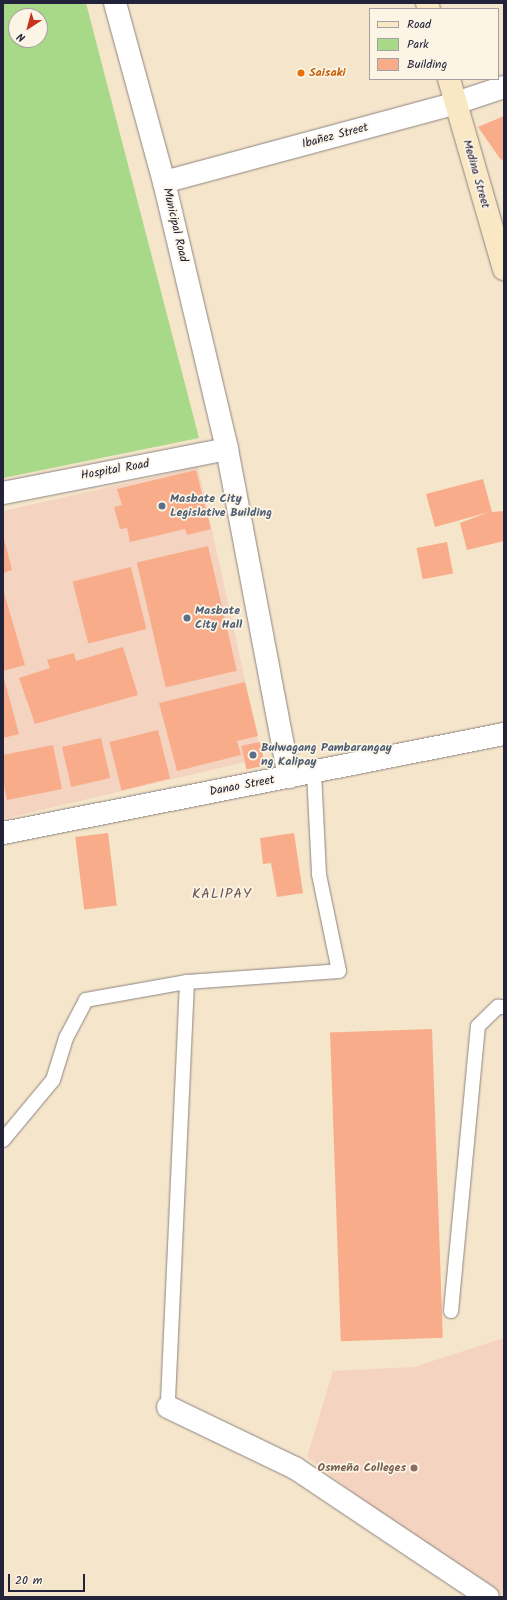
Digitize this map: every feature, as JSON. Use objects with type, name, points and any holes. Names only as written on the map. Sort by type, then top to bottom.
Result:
[{"type":"street","name":"Municipal Road","points":[[115,3],[164,182],[227,449],[289,777]]},
{"type":"street","name":"Medina Street","points":[[449,80],[504,269]]},
{"type":"street","name":"Ibañez Street","points":[[164,182],[456,103],[504,87]]},
{"type":"street","name":"Hospital Road","points":[[3,493],[227,449]]},
{"type":"street","name":"Danao Street","points":[[3,833],[504,734]]},
{"type":"street","points":[[168,1407],[221,1430],[295,1468],[488,1597]]},
{"type":"lane","points":[[3,1140],[53,1080],[66,1038],[86,1000],[187,982],[340,971],[319,874],[314,772]]},
{"type":"lane","points":[[168,1407],[187,982]]},
{"type":"lane","points":[[451,1311],[478,1026],[498,1007],[504,1008]]},
{"type":"shaded area","points":[[198,467],[262,758],[3,819],[3,511]]},
{"type":"shaded area","name":"Osmeña Colleges","points":[[504,1338],[504,1596],[394,1524],[307,1457],[333,1371],[414,1367]]},
{"type":"green space","points":[[3,3],[86,3],[199,438],[3,478]]},
{"type":"building","points":[[504,116],[504,159],[501,160],[478,127]]},
{"type":"building","name":"Masbate City Legislative Building","points":[[196,470],[211,529],[187,535],[185,529],[130,542],[127,528],[120,529],[114,507],[122,505],[117,489]]},
{"type":"building","points":[[483,479],[492,512],[504,511],[504,541],[467,550],[460,523],[489,512],[435,527],[426,494]]},
{"type":"building","points":[[3,535],[12,570],[3,573]]},
{"type":"building","points":[[447,542],[453,573],[423,579],[417,548]]},
{"type":"building","name":"Masbate City Hall","points":[[208,546],[237,671],[166,687],[137,562]]},
{"type":"building","points":[[131,567],[146,629],[88,644],[73,582]]},
{"type":"building","points":[[3,589],[25,665],[3,671]]},
{"type":"building","points":[[123,647],[138,695],[35,724],[19,678],[50,668],[47,660],[74,653],[76,661]]},
{"type":"building","points":[[3,675],[19,734],[3,738]]},
{"type":"building","points":[[245,682],[258,736],[237,741],[241,755],[177,771],[159,703]]},
{"type":"building","points":[[158,730],[170,779],[122,791],[109,742]]},
{"type":"building","points":[[101,738],[110,778],[71,787],[62,747]]},
{"type":"building","name":"Bulwagang Pambarangay ng Kalipay","points":[[260,742],[265,765],[246,769],[241,746]]},
{"type":"building","points":[[53,745],[62,789],[7,800],[3,780],[3,755]]},
{"type":"building","points":[[108,833],[117,905],[84,909],[75,837]]},
{"type":"building","points":[[294,833],[303,893],[277,897],[271,863],[263,864],[260,838]]},
{"type":"building","points":[[432,1029],[443,1338],[341,1341],[330,1033]]},
{"type":"place","name":"Saisaki","points":[[301,73]]},
{"type":"place","name":"Masbate City Legislative Building","points":[[162,506]]},
{"type":"place","name":"Masbate City Hall","points":[[187,618]]},
{"type":"place","name":"Bulwagang Pambarangay ng Kalipay","points":[[253,755]]},
{"type":"place","name":"Osmeña Colleges","points":[[414,1468]]},
{"type":"district","name":"KALIPAY","points":[[222,894]]}]
